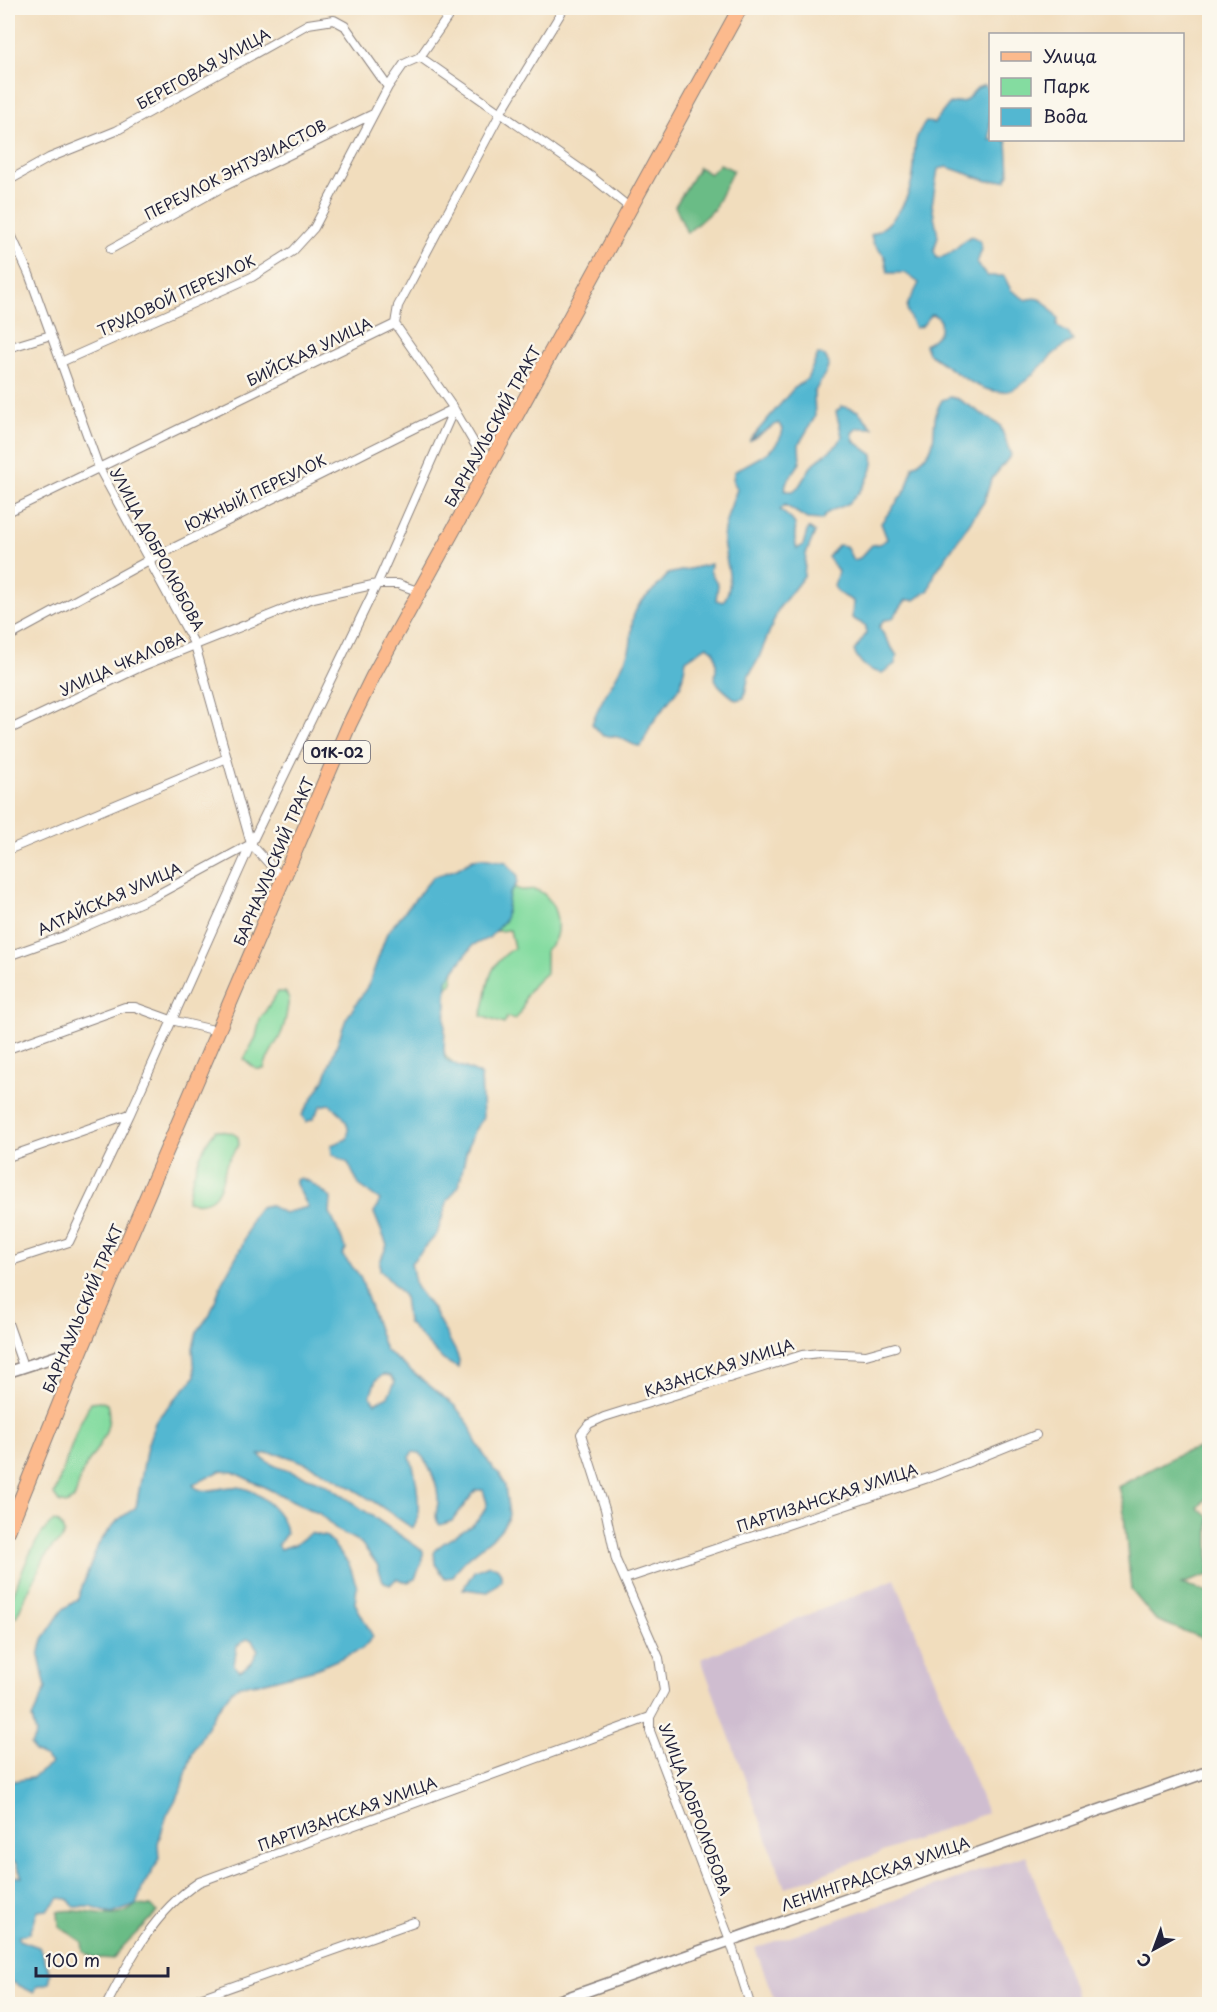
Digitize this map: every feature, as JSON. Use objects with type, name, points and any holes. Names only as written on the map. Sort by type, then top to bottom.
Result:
[{"type":"main road","name":"БАРНАУЛЬСКИЙ ТРАКТ","points":[[8,1531],[82,1348],[349,725],[735,10]]},
{"type":"street","name":"ТРУДОВОЙ ПЕРЕУЛОК","points":[[61,362],[252,277],[293,251],[314,228],[388,87],[404,64],[420,57],[454,8]]},
{"type":"street","name":"БИЙСКАЯ УЛИЦА","points":[[8,512],[395,324],[398,306],[501,112],[564,8]]},
{"type":"street","name":"БЕРЕГОВАЯ УЛИЦА","points":[[8,181],[49,158],[116,131],[309,24],[334,20],[345,26],[388,87]]},
{"type":"street","points":[[420,57],[592,177],[630,208]]},
{"type":"street","name":"ПЕРЕУЛОК ЭНТУЗИАСТОВ","points":[[111,249],[224,187],[372,115]]},
{"type":"street","name":"УЛИЦА ДОБРОЛЮБОВА","points":[[8,228],[28,274],[99,468],[195,645],[251,844],[283,879]]},
{"type":"street","points":[[395,324],[477,448],[491,461]]},
{"type":"street","points":[[8,348],[51,335]]},
{"type":"street","points":[[8,1262],[69,1242],[130,1114],[251,844],[377,584],[453,409]]},
{"type":"street","name":"ЮЖНЫЙ ПЕРЕУЛОК","points":[[8,636],[149,560],[453,409]]},
{"type":"street","name":"УЛИЦА ЧКАЛОВА","points":[[8,730],[145,665],[313,598],[377,584],[398,584],[420,591]]},
{"type":"street","points":[[8,850],[227,758]]},
{"type":"street","name":"АЛТАЙСКАЯ УЛИЦА","points":[[8,956],[64,936],[153,897],[251,844]]},
{"type":"street","points":[[8,1049],[125,1007],[135,1007],[171,1020],[218,1031]]},
{"type":"street","points":[[8,1158],[130,1114]]},
{"type":"street","points":[[8,1323],[23,1366]]},
{"type":"street","name":"КАЗАНСКАЯ УЛИЦА","points":[[590,1424],[802,1355],[866,1354],[895,1347]]},
{"type":"street","points":[[8,1372],[82,1348]]},
{"type":"street","name":"УЛИЦА ДОБРОЛЮБОВА","points":[[590,1424],[581,1434],[605,1509],[616,1560],[659,1658],[664,1692],[650,1717],[650,1731],[730,1940],[750,2004]]},
{"type":"street","name":"ПАРТИЗАНСКАЯ УЛИЦА","points":[[625,1579],[937,1475],[1036,1435]]},
{"type":"street","name":"ПАРТИЗАНСКАЯ УЛИЦА","points":[[107,2004],[140,1943],[178,1896],[199,1882],[650,1717]]},
{"type":"street","name":"ЛЕНИНГРАДСКАЯ УЛИЦА","points":[[550,2004],[1209,1771]]},
{"type":"street","points":[[183,2004],[414,1922]]},
{"type":"shaded area","points":[[895,1579],[987,1813],[785,1888],[701,1659]]},
{"type":"shaded area","points":[[1026,1855],[1079,2004],[776,2004],[755,1948]]},
{"type":"green space","points":[[720,164],[733,170],[714,209],[687,233],[675,206],[699,167],[710,174]]},
{"type":"green space","points":[[500,879],[518,889],[534,889],[543,893],[549,900],[556,917],[556,935],[546,949],[546,973],[528,993],[520,1014],[515,1019],[507,1017],[504,1024],[481,1016],[493,970],[497,963],[514,948],[510,930],[486,932],[456,959],[452,982],[441,995],[444,1051],[446,1057],[460,1068],[373,1057]]},
{"type":"green space","points":[[278,992],[285,992],[289,998],[284,1027],[264,1069],[256,1069],[244,1059],[256,1037],[260,1019]]},
{"type":"green space","points":[[216,1130],[232,1133],[238,1137],[239,1145],[227,1163],[216,1195],[205,1202],[187,1201],[201,1155]]},
{"type":"green space","points":[[100,1401],[107,1404],[109,1415],[105,1434],[84,1469],[73,1500],[66,1504],[59,1502],[54,1495],[79,1425],[91,1402]]},
{"type":"green space","points":[[1209,1445],[1209,1495],[1198,1508],[1209,1517],[1209,1575],[1181,1584],[1209,1593],[1209,1641],[1156,1620],[1131,1590],[1123,1505],[1118,1487],[1179,1454]]},
{"type":"green space","points":[[54,1521],[61,1525],[64,1533],[61,1541],[53,1546],[44,1559],[16,1617],[8,1618],[8,1607],[27,1560],[39,1537]]},
{"type":"green space","points":[[136,1905],[151,1906],[157,1912],[113,1959],[87,1954],[83,1951],[82,1942],[59,1926],[58,1912],[78,1911],[108,1915],[127,1911]]},
{"type":"water","points":[[985,85],[989,91],[989,141],[1007,142],[1009,173],[1006,180],[988,181],[947,167],[938,169],[932,205],[938,236],[934,251],[937,258],[943,257],[972,236],[980,241],[982,249],[977,263],[987,276],[1004,276],[1011,290],[1026,300],[1036,298],[1044,302],[1058,318],[1057,326],[1069,334],[1073,341],[1058,351],[1019,386],[1008,391],[996,391],[972,383],[928,353],[925,345],[940,331],[939,318],[932,314],[922,326],[915,328],[907,308],[919,283],[905,273],[888,273],[885,257],[873,243],[871,235],[892,220],[907,197],[914,172],[915,144],[920,130],[926,122],[934,123],[949,104],[965,101],[977,88]]},
{"type":"water","points":[[818,354],[825,356],[829,364],[814,393],[815,417],[799,444],[800,463],[786,483],[785,491],[793,491],[799,486],[812,465],[838,444],[842,436],[836,412],[842,406],[858,411],[873,428],[857,428],[852,433],[854,441],[873,455],[872,468],[867,481],[850,502],[831,511],[822,520],[807,519],[785,505],[780,510],[795,525],[797,549],[803,545],[808,528],[815,532],[806,554],[804,576],[779,608],[758,660],[749,675],[744,698],[736,700],[719,685],[715,677],[714,651],[707,646],[686,660],[681,685],[651,725],[641,747],[621,738],[603,736],[592,724],[628,653],[633,617],[641,602],[668,574],[711,564],[710,571],[718,585],[716,600],[723,602],[729,587],[729,571],[723,533],[737,489],[733,481],[734,472],[771,450],[781,437],[783,429],[778,423],[749,441],[794,388],[807,379]]},
{"type":"water","points":[[950,397],[958,399],[1000,425],[1011,455],[991,480],[984,502],[935,573],[929,590],[915,600],[906,600],[892,619],[884,620],[879,627],[897,656],[895,664],[882,673],[873,671],[859,660],[854,651],[866,634],[866,626],[852,618],[853,601],[838,593],[834,586],[838,571],[828,557],[838,545],[846,546],[853,560],[860,558],[872,545],[880,544],[887,539],[881,523],[906,490],[913,466],[929,451],[933,443],[937,409],[942,400]]},
{"type":"water","points":[[482,858],[506,862],[517,875],[517,883],[509,895],[505,920],[489,938],[473,945],[447,980],[444,1051],[445,1059],[481,1076],[483,1118],[474,1131],[466,1153],[459,1186],[448,1200],[437,1234],[411,1263],[416,1287],[432,1308],[456,1352],[459,1360],[458,1368],[443,1360],[407,1322],[404,1296],[380,1270],[380,1262],[387,1245],[374,1213],[380,1200],[359,1185],[348,1163],[332,1154],[331,1145],[347,1139],[347,1123],[329,1104],[321,1106],[313,1119],[306,1122],[302,1115],[324,1080],[346,1019],[369,984],[387,933],[433,877],[457,869],[473,859]]},
{"type":"water","points":[[300,1178],[310,1182],[331,1198],[330,1213],[346,1249],[342,1255],[360,1276],[385,1350],[455,1406],[469,1424],[476,1442],[493,1469],[500,1474],[505,1486],[509,1515],[497,1533],[466,1560],[453,1577],[445,1578],[435,1564],[434,1551],[478,1519],[487,1503],[483,1490],[476,1490],[452,1521],[440,1525],[436,1519],[438,1498],[432,1474],[420,1453],[412,1452],[410,1457],[415,1473],[418,1516],[412,1528],[360,1493],[315,1468],[274,1454],[259,1455],[282,1469],[327,1485],[423,1551],[423,1559],[415,1579],[408,1582],[396,1579],[390,1585],[383,1581],[377,1564],[361,1543],[337,1530],[320,1514],[233,1472],[220,1471],[193,1485],[202,1490],[238,1487],[262,1497],[276,1511],[285,1526],[286,1534],[278,1545],[280,1549],[296,1544],[310,1533],[327,1537],[349,1564],[357,1587],[355,1603],[373,1637],[362,1649],[316,1669],[261,1683],[241,1685],[232,1690],[214,1714],[193,1752],[180,1792],[167,1815],[158,1843],[159,1860],[143,1886],[136,1905],[112,1914],[91,1907],[74,1907],[68,1899],[59,1898],[47,1910],[38,1911],[30,1933],[19,1936],[19,1940],[39,1947],[51,1974],[49,1983],[37,1986],[34,1993],[8,1980],[8,1876],[22,1877],[15,1862],[8,1863],[8,1782],[32,1778],[51,1764],[45,1757],[34,1752],[31,1745],[36,1734],[32,1718],[46,1688],[39,1656],[43,1639],[63,1609],[77,1600],[98,1545],[118,1520],[136,1507],[147,1446],[156,1420],[195,1377],[193,1348],[197,1332],[210,1314],[223,1280],[242,1246],[252,1217],[260,1207],[269,1205],[284,1213],[308,1207],[296,1180]],"holes":[[[383,1375],[391,1376],[395,1382],[388,1396],[375,1403],[370,1396],[376,1380]],[[247,1639],[252,1640],[258,1650],[252,1662],[240,1671],[234,1665],[237,1646]]]},
{"type":"water","points":[[489,1565],[497,1567],[501,1574],[501,1581],[488,1592],[463,1589],[474,1571]]}]
